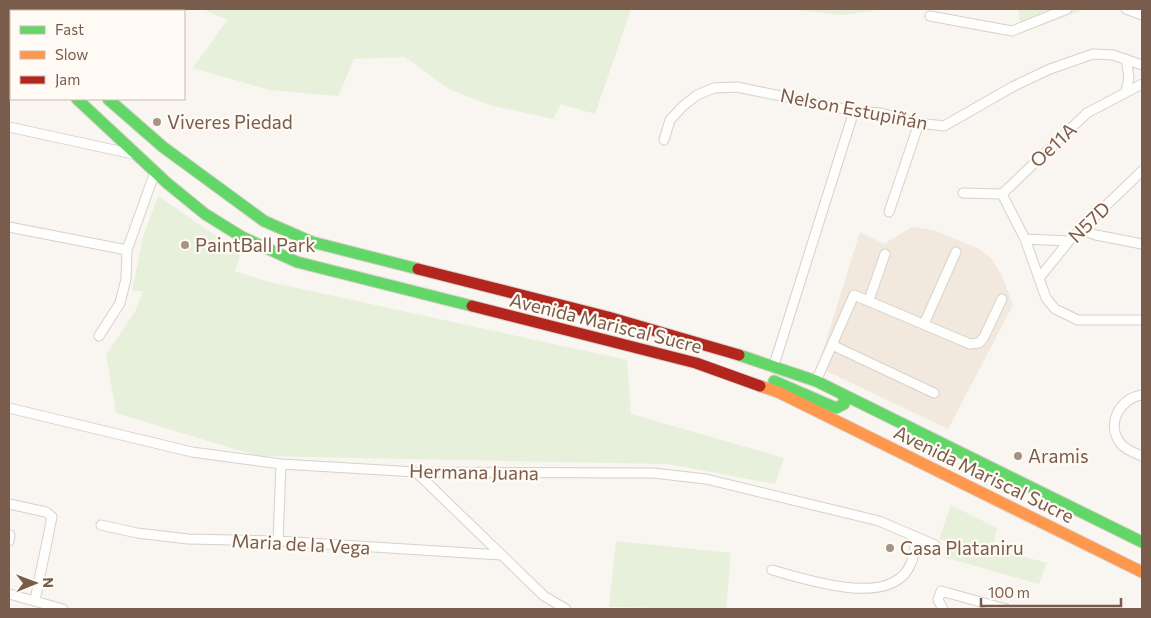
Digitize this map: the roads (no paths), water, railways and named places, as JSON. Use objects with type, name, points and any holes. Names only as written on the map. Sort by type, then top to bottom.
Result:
[{"type":"main road","name":"Avenida Mariscal Sucre","points":[[78,100],[155,172],[223,226],[246,239],[297,262],[696,363],[778,392],[1142,572]]},
{"type":"main road","name":"Avenida Mariscal Sucre","points":[[109,100],[163,148],[264,221],[312,242],[608,317],[774,365],[816,381],[1142,542]]},
{"type":"main road","points":[[524,320],[520,312],[522,308],[528,305],[583,319],[608,317]]},
{"type":"main road","points":[[739,378],[774,380],[836,408],[844,404],[844,395]]},
{"type":"street","points":[[930,16],[1012,31],[1067,9]]},
{"type":"street","points":[[1126,9],[1142,15]]},
{"type":"street","name":"Nelson Estupiñán","points":[[664,140],[670,120],[683,106],[698,95],[714,88],[737,87],[854,111],[881,113],[919,123],[944,126],[1014,86],[1050,69],[1093,54],[1113,55],[1142,65]]},
{"type":"street","points":[[1126,59],[1129,77],[1126,92]]},
{"type":"street","name":"Oe11A","points":[[1002,194],[1087,113],[1142,84]]},
{"type":"street","points":[[774,365],[854,111]]},
{"type":"street","points":[[890,212],[919,123]]},
{"type":"street","points":[[9,127],[136,154]]},
{"type":"street","points":[[99,336],[120,303],[126,279],[127,250],[155,172]]},
{"type":"street","name":"N57D","points":[[1040,277],[1069,241],[1142,172]]},
{"type":"street","points":[[963,193],[1002,194],[1025,239],[1046,298],[1055,309],[1078,320],[1142,320]]},
{"type":"street","points":[[9,227],[127,250]]},
{"type":"street","points":[[1082,230],[1096,235],[1142,244]]},
{"type":"street","points":[[1025,239],[1069,241]]},
{"type":"street","points":[[924,324],[956,252]]},
{"type":"street","points":[[869,300],[885,254]]},
{"type":"street","points":[[816,381],[854,295],[970,344],[979,343],[984,337],[1002,299]]},
{"type":"street","points":[[832,345],[934,393]]},
{"type":"street","points":[[1142,395],[1126,401],[1121,406],[1114,424],[1116,434],[1122,444],[1142,456]]},
{"type":"street","name":"Hermana Juana","points":[[9,408],[192,452],[281,464],[416,472],[653,473],[706,479],[879,521],[935,545]]},
{"type":"street","points":[[278,541],[281,464]]},
{"type":"street","points":[[416,472],[544,596],[566,609]]},
{"type":"street","points":[[9,504],[49,514],[52,517],[35,600]]},
{"type":"street","name":"Maria de la Vega","points":[[101,525],[137,533],[188,539],[278,541],[501,555]]},
{"type":"street","points":[[772,570],[842,588],[883,585],[895,581],[908,568],[914,555],[916,537]]},
{"type":"street","points":[[943,609],[938,600],[940,591],[1000,608]]},
{"type":"street","points":[[9,594],[63,609]]},
{"type":"place","name":"Viveres Piedad","points":[[157,122]]},
{"type":"place","name":"PaintBall Park","points":[[185,245]]},
{"type":"place","name":"Aramis","points":[[1018,456]]},
{"type":"place","name":"Casa Plataniru","points":[[890,548]]}]
